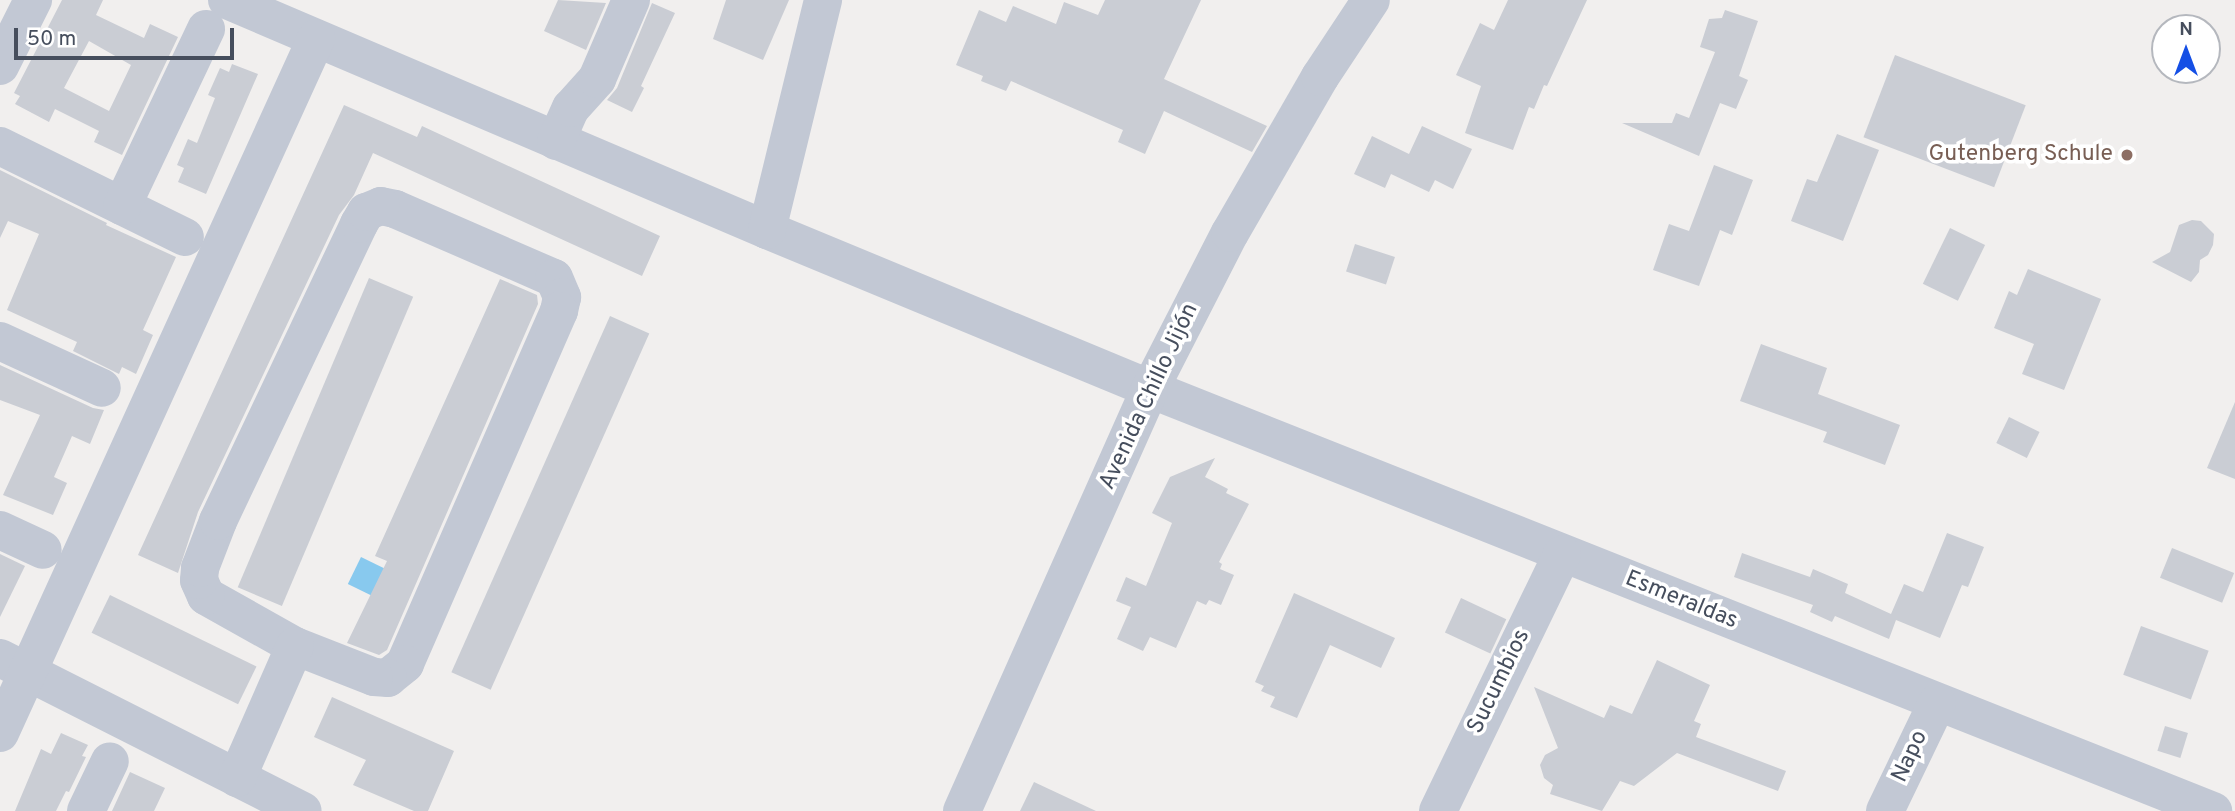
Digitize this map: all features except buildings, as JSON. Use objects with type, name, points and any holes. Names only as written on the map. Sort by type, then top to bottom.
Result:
[{"type":"street","points":[[0,66],[33,0]]},
{"type":"street","points":[[556,141],[571,108],[597,79],[631,0]]},
{"type":"street","points":[[766,230],[823,0]]},
{"type":"street","name":"Avenida Chillo Jijón","points":[[962,811],[1150,389],[1237,221],[1320,77],[1371,0]]},
{"type":"street","points":[[122,206],[217,15]]},
{"type":"street","name":"Esmeraldas","points":[[217,15],[316,39],[1150,389],[2213,811]]},
{"type":"street","points":[[0,733],[14,665],[316,39]]},
{"type":"street","points":[[0,146],[184,237]]},
{"type":"street","points":[[381,206],[395,209],[554,278],[562,297],[559,311],[405,664],[388,678],[374,677],[295,646],[206,596],[199,580],[200,568],[218,521],[366,212],[381,206]]},
{"type":"street","points":[[0,341],[102,388]]},
{"type":"street","points":[[0,530],[43,550]]},
{"type":"street","name":"Sucumbios","points":[[1438,811],[1562,554]]},
{"type":"street","points":[[237,778],[295,646]]},
{"type":"street","points":[[14,665],[303,811]]},
{"type":"street","name":"Napo","points":[[1885,811],[1937,703]]},
{"type":"street","points":[[86,811],[110,761]]},
{"type":"water","points":[[361,557],[398,575],[385,602],[348,584]]},
{"type":"place","name":"Gutenberg Schule","points":[[2127,155]]}]
